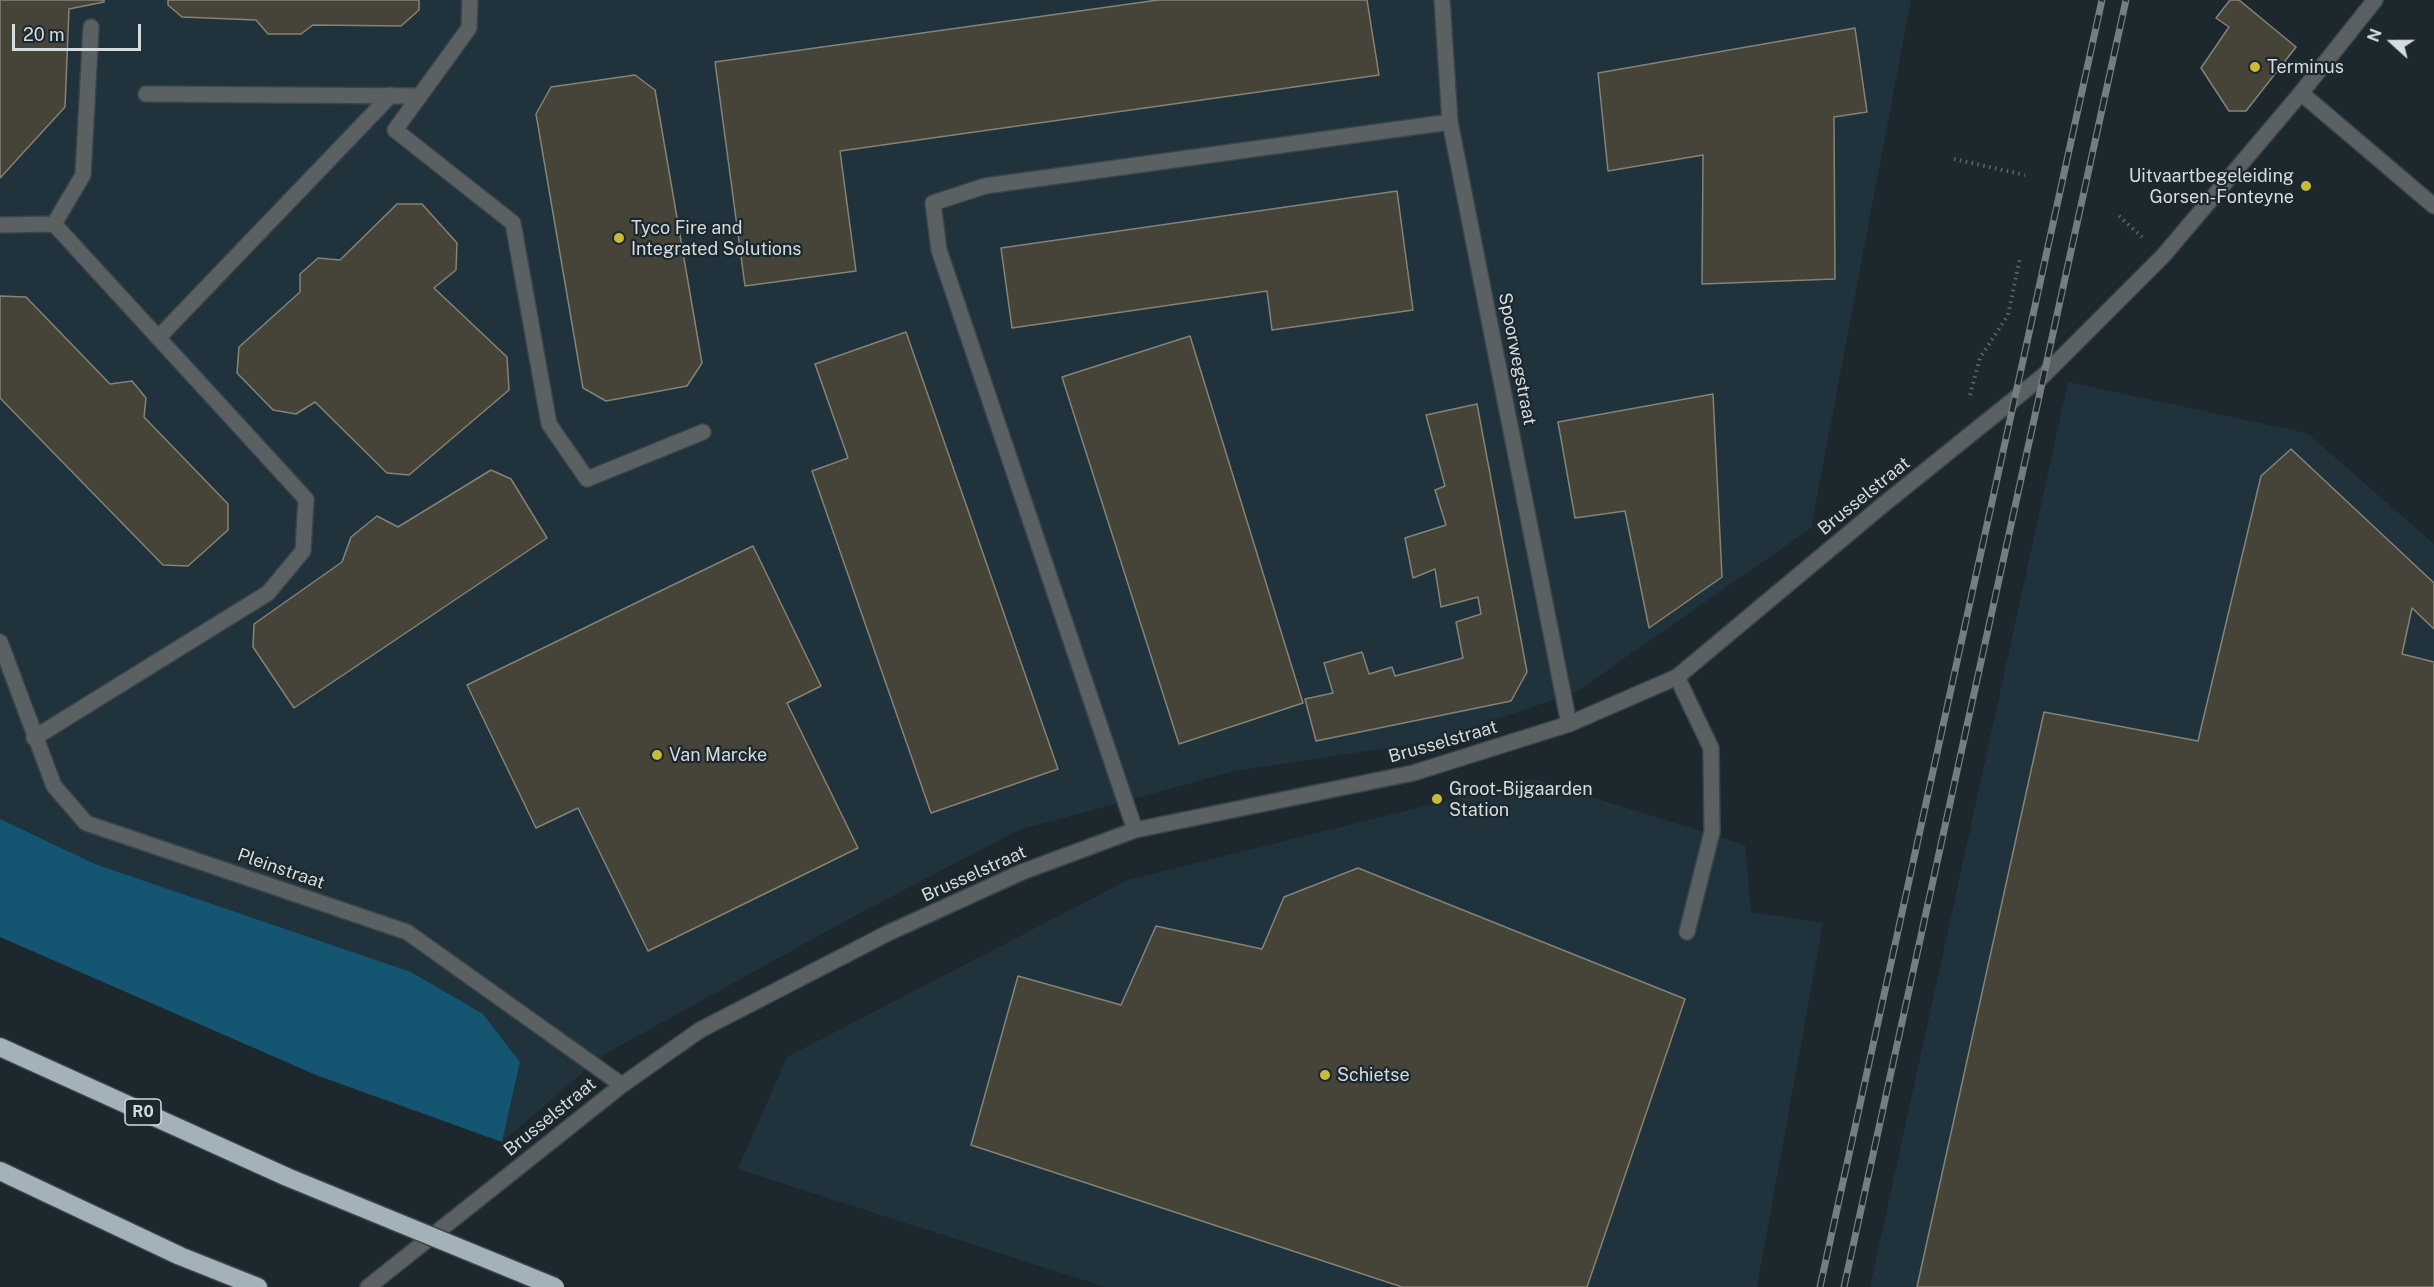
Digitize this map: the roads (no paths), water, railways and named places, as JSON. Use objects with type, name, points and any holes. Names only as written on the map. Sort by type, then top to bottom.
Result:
[{"type":"highway","name":"R0","points":[[0,1047],[287,1177],[555,1287]]},
{"type":"highway","points":[[0,1171],[180,1256],[258,1287]]},
{"type":"street","points":[[470,0],[469,28],[395,130],[513,223],[549,424],[587,479],[703,432]]},
{"type":"street","name":"Spoorwegstraat","points":[[1442,0],[1450,122],[1569,724]]},
{"type":"street","name":"Brusselstraat","points":[[368,1287],[622,1085],[700,1030],[888,933],[1022,873],[1135,830],[1413,773],[1569,724],[1677,677],[2043,376],[2163,256],[2301,93],[2375,0]]},
{"type":"street","points":[[54,224],[83,175],[92,27]]},
{"type":"street","points":[[2301,93],[2434,206]]},
{"type":"street","points":[[146,94],[420,96]]},
{"type":"street","points":[[158,338],[391,95]]},
{"type":"street","points":[[1135,830],[939,250],[933,203],[985,186],[1450,122]]},
{"type":"street","points":[[0,225],[54,224],[306,499],[303,551],[268,592],[34,738]]},
{"type":"street","name":"Pleinstraat","points":[[0,642],[34,738],[54,786],[86,823],[407,932],[622,1085]]},
{"type":"street","points":[[1677,677],[1711,747],[1712,832],[1687,932]]},
{"type":"railway","points":[[1820,1287],[2102,0]]},
{"type":"railway","points":[[1844,1287],[2126,0]]},
{"type":"place","name":"Terminus","points":[[2255,67]]},
{"type":"place","name":"Uitvaartbegeleiding Gorsen-Fonteyne","points":[[2306,186]]},
{"type":"place","name":"Tyco Fire and Integrated Solutions","points":[[619,238]]},
{"type":"place","name":"Van Marcke","points":[[657,755]]},
{"type":"place","name":"Groot-Bijgaarden Station","points":[[1437,799]]},
{"type":"place","name":"Schietse","points":[[1325,1075]]}]
